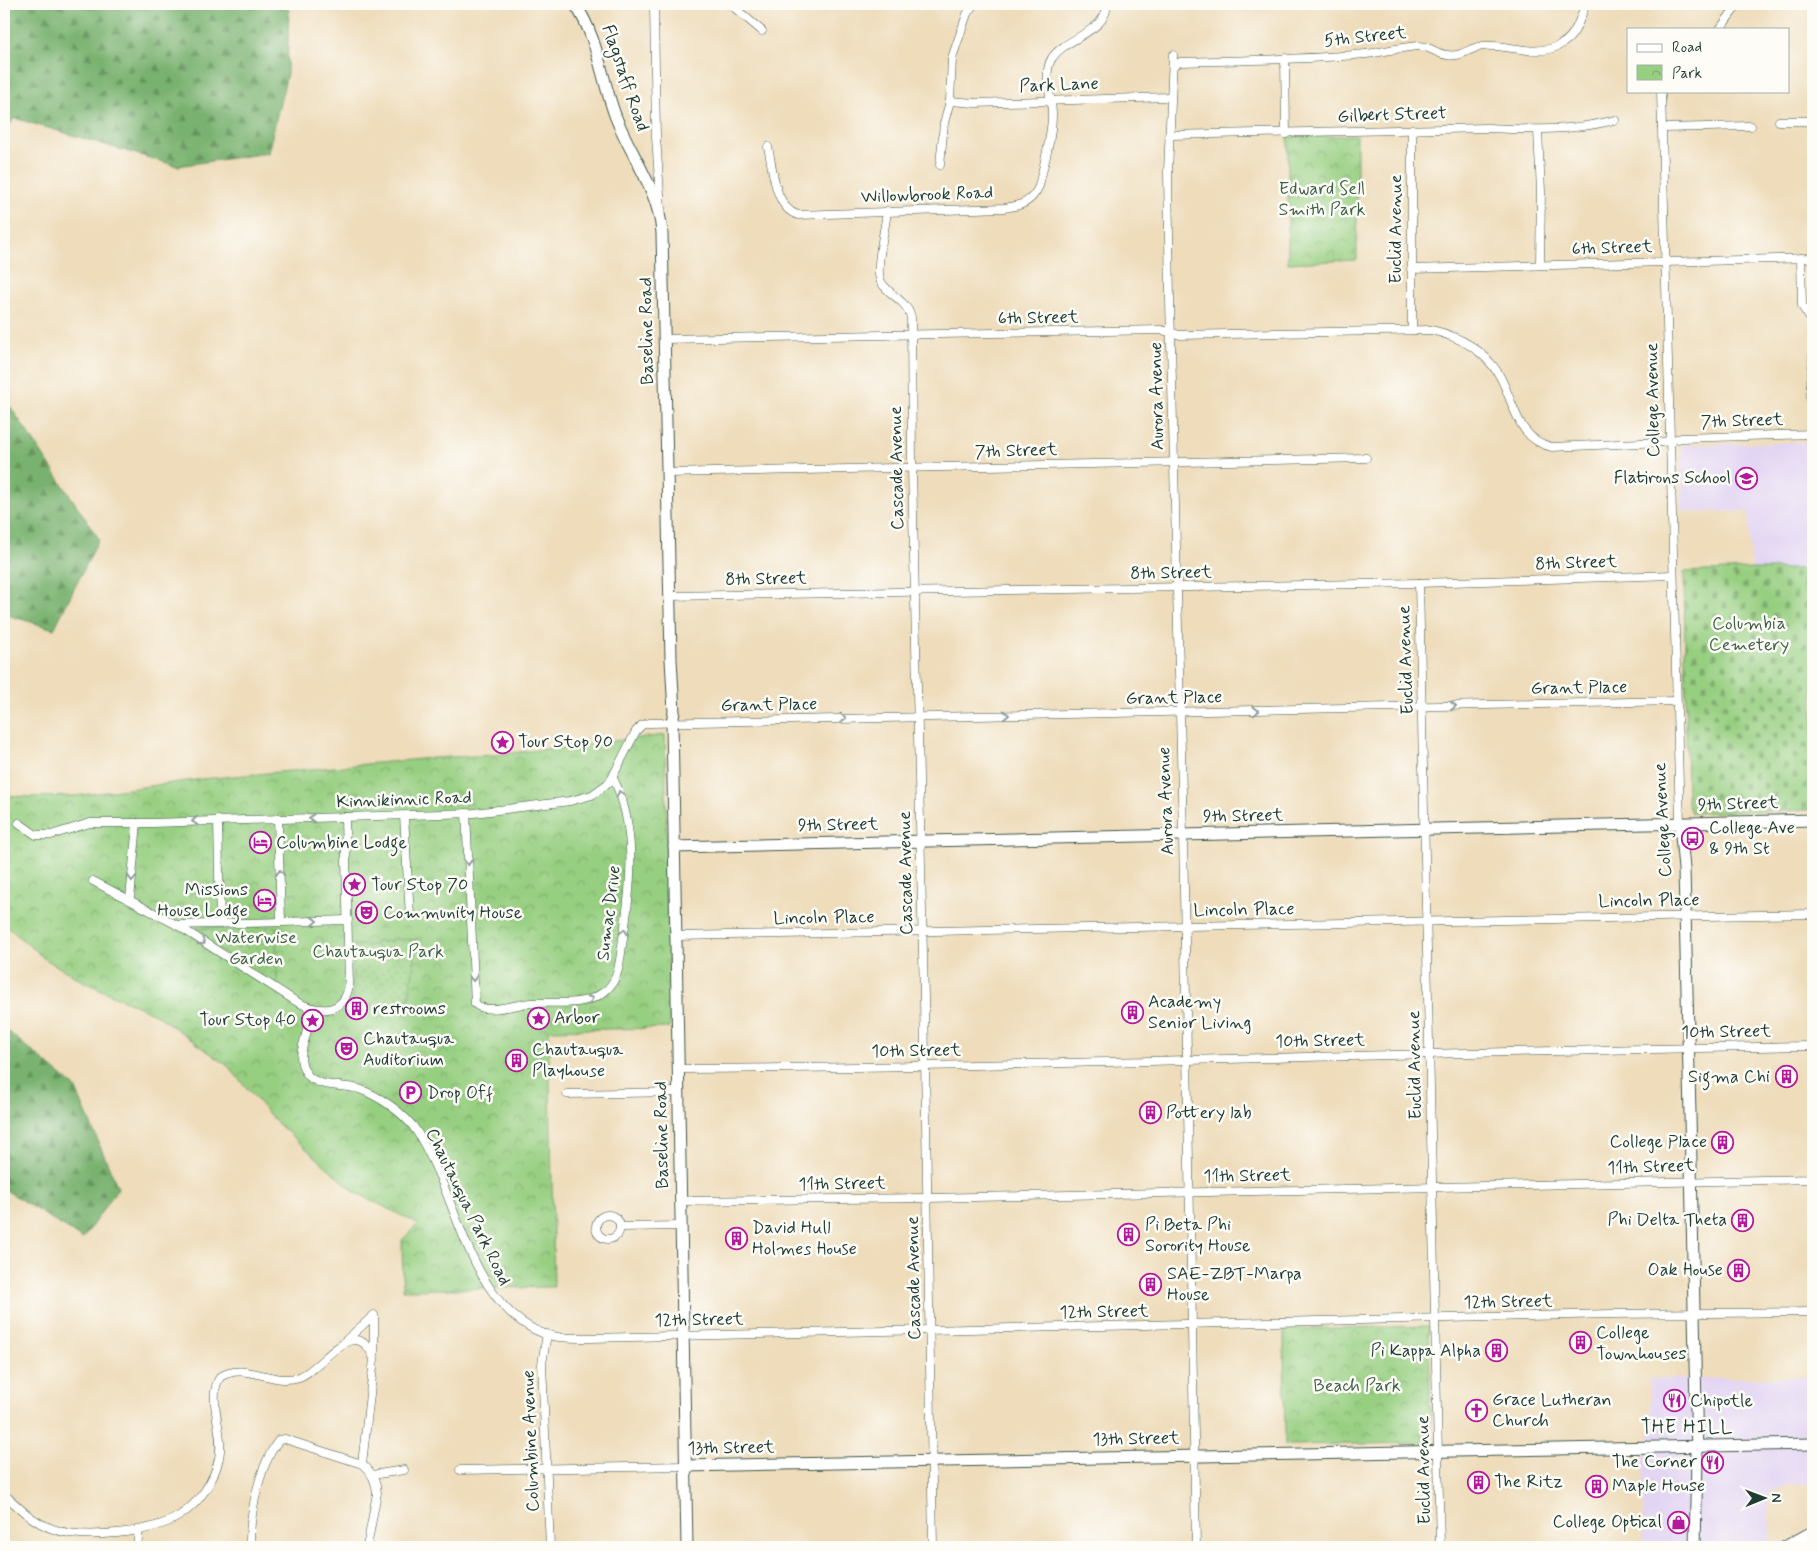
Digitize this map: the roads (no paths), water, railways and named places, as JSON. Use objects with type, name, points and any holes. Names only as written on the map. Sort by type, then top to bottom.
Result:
[{"type":"main road","points":[[1786,1547],[1813,1532]]},
{"type":"street","name":"Flagstaff Road","points":[[575,4],[590,30],[616,117],[652,191],[661,221]]},
{"type":"street","name":"Baseline Road","points":[[654,4],[656,137],[661,221],[671,659],[674,712],[672,722],[687,1547]]},
{"type":"street","points":[[730,4],[762,31]]},
{"type":"street","points":[[940,165],[944,123],[950,101],[952,58],[967,14],[974,4]]},
{"type":"street","name":"Willowbrook Road","points":[[768,147],[781,203],[791,213],[798,215],[1017,206],[1030,200],[1039,186],[1051,128],[1051,100],[1048,75],[1052,58],[1057,52],[1101,22],[1107,12],[1107,4]]},
{"type":"street","name":"5th Street","points":[[1173,66],[1180,62],[1366,54],[1419,46],[1446,55],[1456,56],[1481,46],[1526,51],[1558,46],[1569,40],[1577,31],[1578,21],[1586,4]]},
{"type":"street","points":[[1721,28],[1738,4]]},
{"type":"street","name":"Aurora Avenue","points":[[1172,55],[1173,66],[1169,97],[1171,333],[1183,835],[1196,1547]]},
{"type":"street","points":[[1285,58],[1286,134]]},
{"type":"street","name":"College Avenue","points":[[1661,92],[1672,440],[1676,701],[1680,824],[1683,839],[1692,1180],[1696,1446],[1695,1547]]},
{"type":"street","name":"Park Lane","points":[[950,101],[975,103],[1169,97]]},
{"type":"street","name":"Gilbert Street","points":[[1169,135],[1286,134],[1487,128],[1538,131],[1551,128],[1579,128],[1614,120]]},
{"type":"street","points":[[1779,121],[1813,121]]},
{"type":"street","points":[[1662,128],[1751,126]]},
{"type":"street","name":"Euclid Avenue","points":[[1412,129],[1412,330]]},
{"type":"street","points":[[1538,131],[1541,191],[1540,265]]},
{"type":"street","name":"Cascade Avenue","points":[[887,211],[878,272],[882,283],[909,308],[911,317],[912,468],[926,1066],[932,1547]]},
{"type":"street","points":[[1801,258],[1802,306],[1813,323]]},
{"type":"street","name":"6th Street","points":[[1411,269],[1813,258]]},
{"type":"street","name":"6th Street","points":[[664,339],[1162,330],[1180,335],[1412,330]]},
{"type":"street","name":"7th Street","points":[[1412,330],[1445,333],[1476,348],[1498,373],[1521,426],[1534,441],[1542,445],[1562,447],[1813,434]]},
{"type":"street","points":[[1813,356],[1810,397],[1813,408]]},
{"type":"street","points":[[1813,418],[1813,434]]},
{"type":"street","name":"7th Street","points":[[667,473],[1366,458]]},
{"type":"street","name":"8th Street","points":[[670,596],[1419,583],[1673,575]]},
{"type":"street","name":"Euclid Avenue","points":[[1419,583],[1437,1319],[1440,1547]]},
{"type":"street","name":"Grant Place","points":[[672,722],[1422,708],[1676,701]]},
{"type":"street","name":"Kinnikinnic Road","points":[[19,823],[33,834],[46,836],[62,833],[82,824],[404,816],[466,813],[579,800],[604,788],[614,778],[639,728],[646,723],[672,722]]},
{"type":"street","name":"Sumac Drive","points":[[466,813],[474,998],[478,1006],[490,1009],[526,1004],[584,1001],[601,994],[613,981],[624,935],[630,869],[624,806],[614,778]]},
{"type":"street","points":[[404,816],[410,916]]},
{"type":"street","points":[[93,881],[177,925],[282,994],[309,1007],[319,1010],[329,1009],[341,1002],[347,994],[349,981],[345,817]]},
{"type":"street","points":[[278,818],[281,922]]},
{"type":"street","points":[[218,820],[220,924]]},
{"type":"street","name":"9th Street","points":[[674,846],[1813,820]]},
{"type":"street","points":[[130,899],[137,823]]},
{"type":"street","name":"Lincoln Place","points":[[676,936],[1813,914]]},
{"type":"street","points":[[177,925],[348,920]]},
{"type":"street","name":"Chautauqua Park Road","points":[[309,1007],[307,1030],[301,1048],[301,1060],[311,1078],[321,1083],[350,1087],[368,1093],[393,1108],[411,1125],[436,1169],[489,1289],[519,1319]]},
{"type":"street","name":"10th Street","points":[[678,1069],[926,1066],[1430,1053],[1813,1046]]},
{"type":"street","points":[[567,1094],[679,1092]]},
{"type":"street","name":"11th Street","points":[[681,1201],[927,1198],[1692,1180],[1813,1179]]},
{"type":"street","points":[[620,1227],[681,1226]]},
{"type":"street","name":"12th Street","points":[[519,1319],[546,1334],[572,1338],[683,1334],[930,1331],[1694,1313],[1813,1312]]},
{"type":"street","points":[[4,1494],[32,1519],[53,1529],[75,1534],[94,1535],[139,1528],[177,1517],[194,1504],[213,1478],[219,1459],[221,1445],[214,1390],[220,1377],[228,1371],[237,1370],[280,1379],[300,1377],[314,1369],[374,1315],[374,1359],[362,1464]]},
{"type":"street","name":"Columbine Avenue","points":[[546,1334],[542,1364],[550,1547]]},
{"type":"street","points":[[345,1342],[352,1340],[366,1346],[374,1359]]},
{"type":"street","points":[[250,1547],[251,1518],[257,1490],[273,1448],[279,1440],[285,1439],[362,1464],[372,1475],[377,1493],[367,1547]]},
{"type":"street","name":"13th Street","points":[[460,1470],[1813,1444]]},
{"type":"street","points":[[372,1475],[404,1470]]},
{"type":"street","points":[[137,1547],[139,1528]]},
{"type":"place","name":"Flatirons School","points":[[1747,478]]},
{"type":"place","name":"Tour Stop 90","points":[[502,742]]},
{"type":"place","name":"College Ave & 9th St","points":[[1693,838]]},
{"type":"place","name":"Columbine Lodge","points":[[260,843]]},
{"type":"place","name":"Tour Stop 70","points":[[355,885]]},
{"type":"place","name":"Missions House Lodge","points":[[264,900]]},
{"type":"place","name":"Community House","points":[[367,913]]},
{"type":"place","name":"restrooms","points":[[357,1009]]},
{"type":"place","name":"Academy Senior Living","points":[[1132,1012]]},
{"type":"place","name":"Arbor","points":[[538,1018]]},
{"type":"place","name":"Tour Stop 40","points":[[312,1020]]},
{"type":"place","name":"Chautauqua Auditorium","points":[[347,1049]]},
{"type":"place","name":"Chautauqua Playhouse","points":[[516,1060]]},
{"type":"place","name":"Sigma Chi","points":[[1786,1077]]},
{"type":"place","name":"Drop Off","points":[[411,1093]]},
{"type":"place","name":"Pottery lab","points":[[1150,1113]]},
{"type":"place","name":"College Place","points":[[1723,1142]]},
{"type":"place","name":"Phi Delta Theta","points":[[1743,1220]]},
{"type":"place","name":"Pi Beta Phi Sorority House","points":[[1129,1235]]},
{"type":"place","name":"David Hull Holmes House","points":[[736,1238]]},
{"type":"place","name":"Oak House","points":[[1739,1270]]},
{"type":"place","name":"SAE-ZBT-Marpa House","points":[[1151,1284]]},
{"type":"place","name":"College Townhouses","points":[[1580,1343]]},
{"type":"place","name":"Pi Kappa Alpha","points":[[1497,1351]]},
{"type":"place","name":"Chipotle","points":[[1674,1401]]},
{"type":"place","name":"Grace Lutheran Church","points":[[1476,1410]]},
{"type":"place","name":"The Corner","points":[[1713,1462]]},
{"type":"place","name":"The Ritz","points":[[1478,1482]]},
{"type":"place","name":"Maple House","points":[[1596,1486]]},
{"type":"place","name":"College Optical","points":[[1678,1522]]},
{"type":"district","name":"THE HILL","points":[[1687,1427]]},
{"type":"park label","name":"Edward Sell Smith Park","points":[[1322,199]]},
{"type":"park label","name":"Columbia Cemetery","points":[[1749,634]]},
{"type":"park label","name":"Waterwise Garden","points":[[256,948]]},
{"type":"park label","name":"Chautauqua Park","points":[[378,952]]},
{"type":"park label","name":"Beach Park","points":[[1357,1386]]}]
